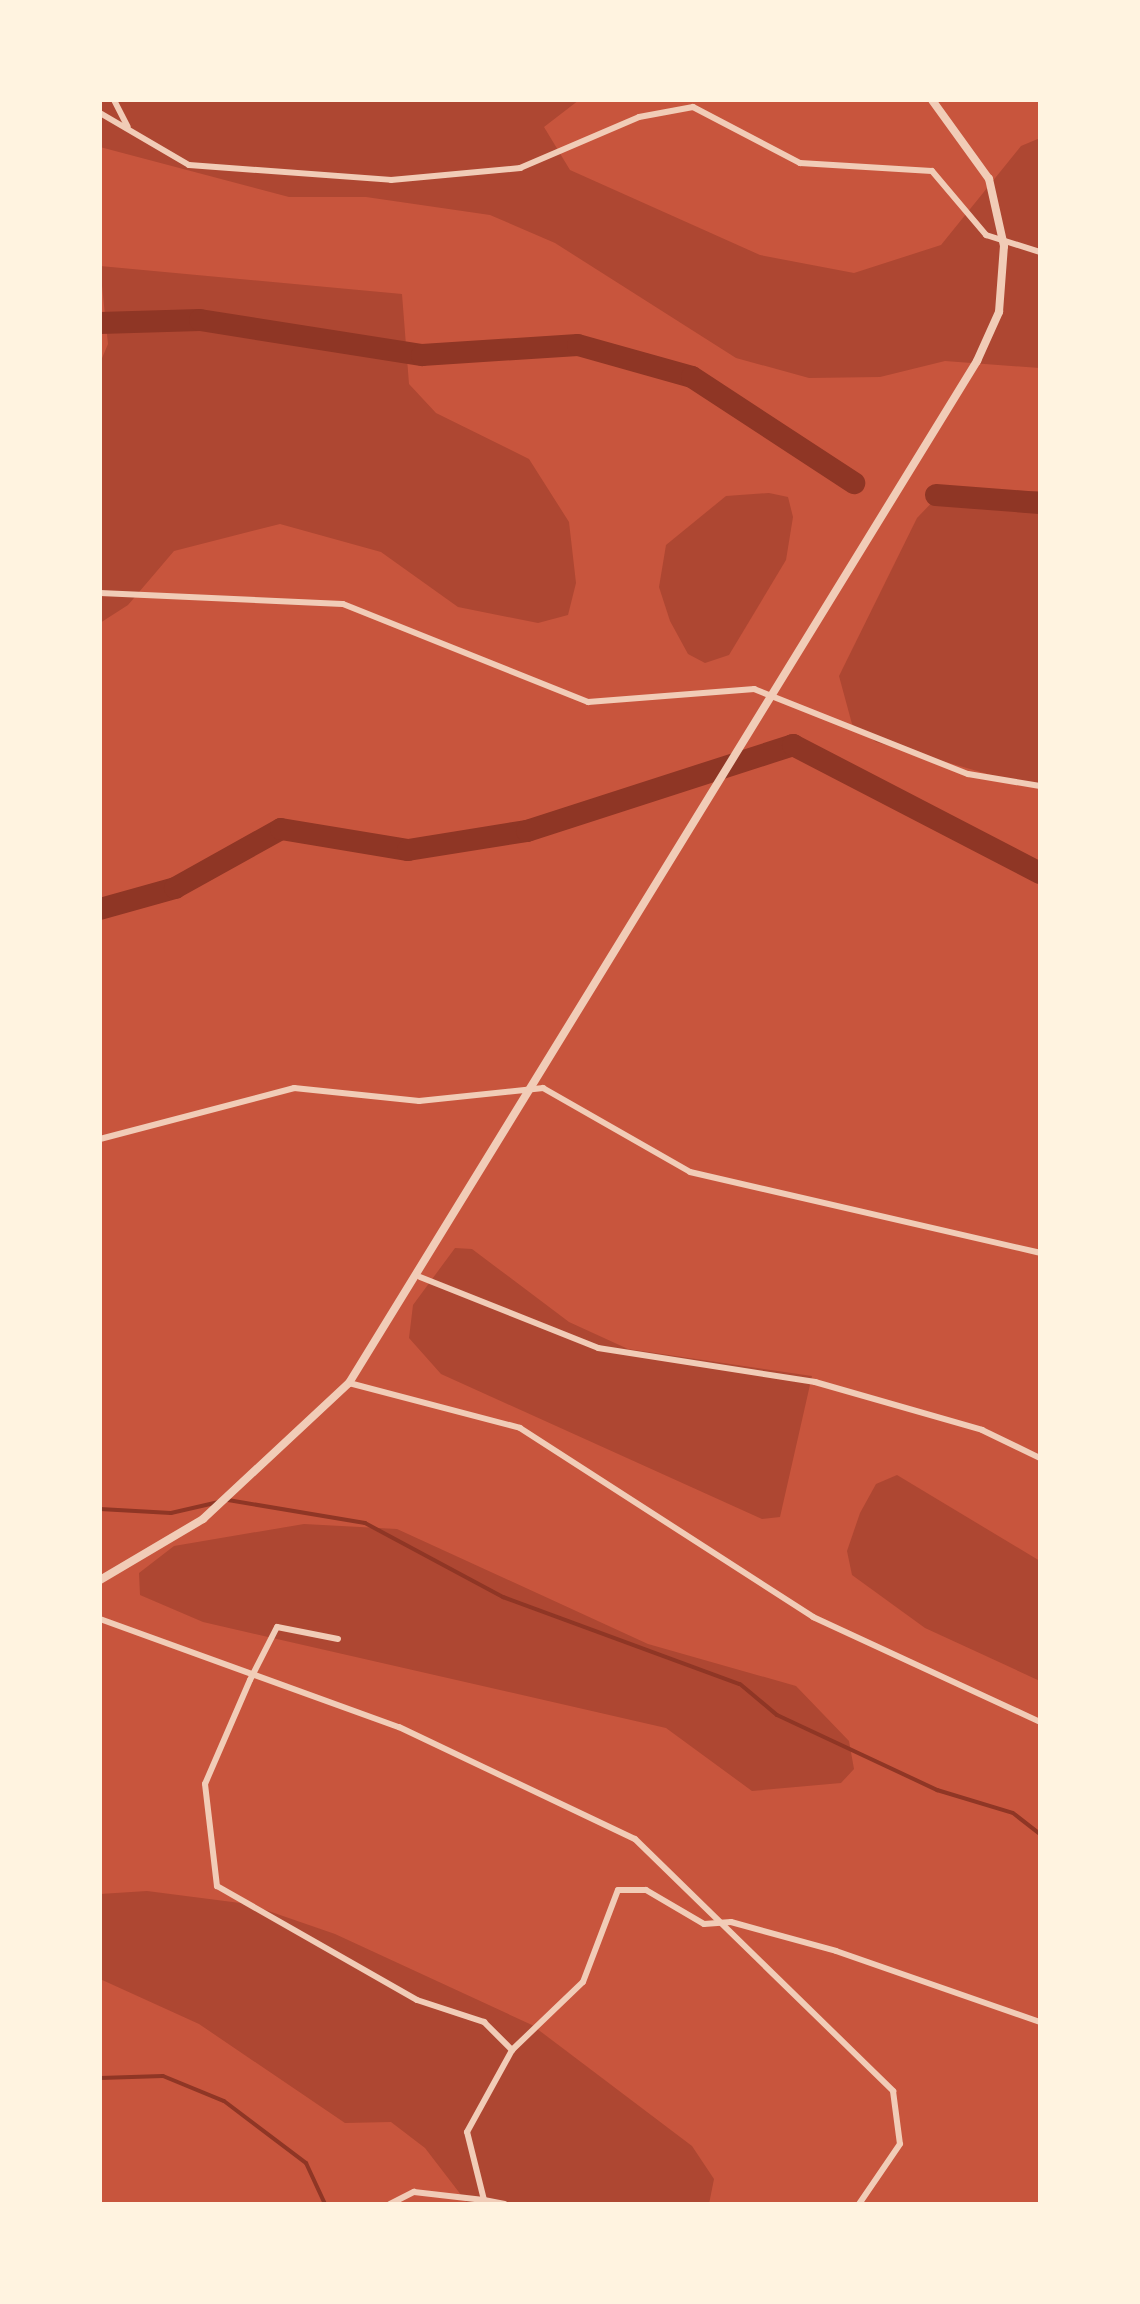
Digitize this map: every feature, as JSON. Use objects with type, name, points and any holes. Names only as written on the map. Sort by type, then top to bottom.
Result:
[{"type":"street","points":[[114,100],[131,132]]},
{"type":"street","points":[[100,1580],[203,1520],[349,1383],[420,1277],[925,452],[998,312],[1004,246],[989,179],[932,100]]},
{"type":"street","points":[[100,114],[189,165],[391,180],[520,168],[640,117],[693,107],[800,163],[932,171],[986,235],[1016,250],[1040,252]]},
{"type":"street","points":[[100,593],[343,604],[588,702],[754,689],[968,774],[1040,786]]},
{"type":"street","points":[[100,1139],[294,1088],[419,1102],[530,1095],[543,1088],[690,1172],[1040,1253]]},
{"type":"street","points":[[420,1277],[598,1348],[815,1382],[982,1430],[1040,1458]]},
{"type":"street","points":[[349,1383],[520,1428],[813,1617],[1040,1722]]},
{"type":"street","points":[[100,1620],[250,1680],[399,1727],[635,1839],[900,2104],[900,2144],[859,2204]]},
{"type":"street","points":[[338,1639],[277,1628],[250,1680],[205,1784],[218,1886],[417,2000],[484,2022],[512,2050]]},
{"type":"street","points":[[484,2200],[467,2132],[512,2050],[583,1982],[618,1890],[646,1890],[704,1924],[722,1924],[836,1951],[1040,2022]]},
{"type":"street","points":[[390,2204],[414,2192],[505,2204]]},
{"type":"shaded area","points":[[100,100],[579,100],[544,127],[570,170],[760,255],[854,273],[941,245],[1021,146],[1040,138],[1040,368],[945,361],[880,377],[809,378],[736,358],[555,243],[490,215],[366,197],[289,197],[100,147]]},
{"type":"shaded area","points":[[100,266],[402,294],[409,384],[436,413],[529,459],[569,522],[576,583],[568,615],[538,623],[458,607],[381,552],[280,524],[174,551],[128,605],[100,623],[100,363],[108,344]]},
{"type":"shaded area","points":[[1040,491],[1040,789],[876,742],[852,724],[839,676],[917,518],[942,492]]},
{"type":"shaded area","points":[[769,493],[788,497],[793,517],[786,560],[729,655],[705,663],[688,654],[670,621],[659,587],[666,545],[726,496]]},
{"type":"shaded area","points":[[455,1248],[472,1249],[569,1322],[628,1349],[812,1376],[780,1517],[762,1519],[441,1374],[409,1338],[413,1305]]},
{"type":"shaded area","points":[[897,1475],[1040,1561],[1040,1681],[925,1628],[852,1575],[847,1551],[860,1513],[876,1484]]},
{"type":"shaded area","points":[[304,1524],[397,1529],[648,1644],[796,1686],[849,1741],[854,1769],[841,1783],[752,1791],[666,1728],[203,1622],[140,1595],[139,1573],[174,1546]]},
{"type":"shaded area","points":[[147,1891],[248,1904],[335,1934],[532,2025],[692,2146],[714,2179],[709,2204],[468,2204],[425,2148],[391,2122],[345,2123],[199,2024],[100,1979],[100,1894]]},
{"type":"waterway","points":[[100,323],[200,320],[422,355],[578,345],[692,377],[854,483]]},
{"type":"waterway","points":[[936,495],[1040,503]]},
{"type":"waterway","points":[[100,909],[175,888],[281,829],[408,850],[527,831],[793,745],[1040,873]]},
{"type":"waterway","points":[[228,1500],[365,1523],[503,1597],[740,1684],[777,1715],[937,1790],[1013,1813],[1040,1834]]},
{"type":"waterway","points":[[100,1509],[171,1513],[219,1502]]},
{"type":"waterway","points":[[100,2078],[163,2076],[224,2101],[306,2163],[325,2204]]}]
